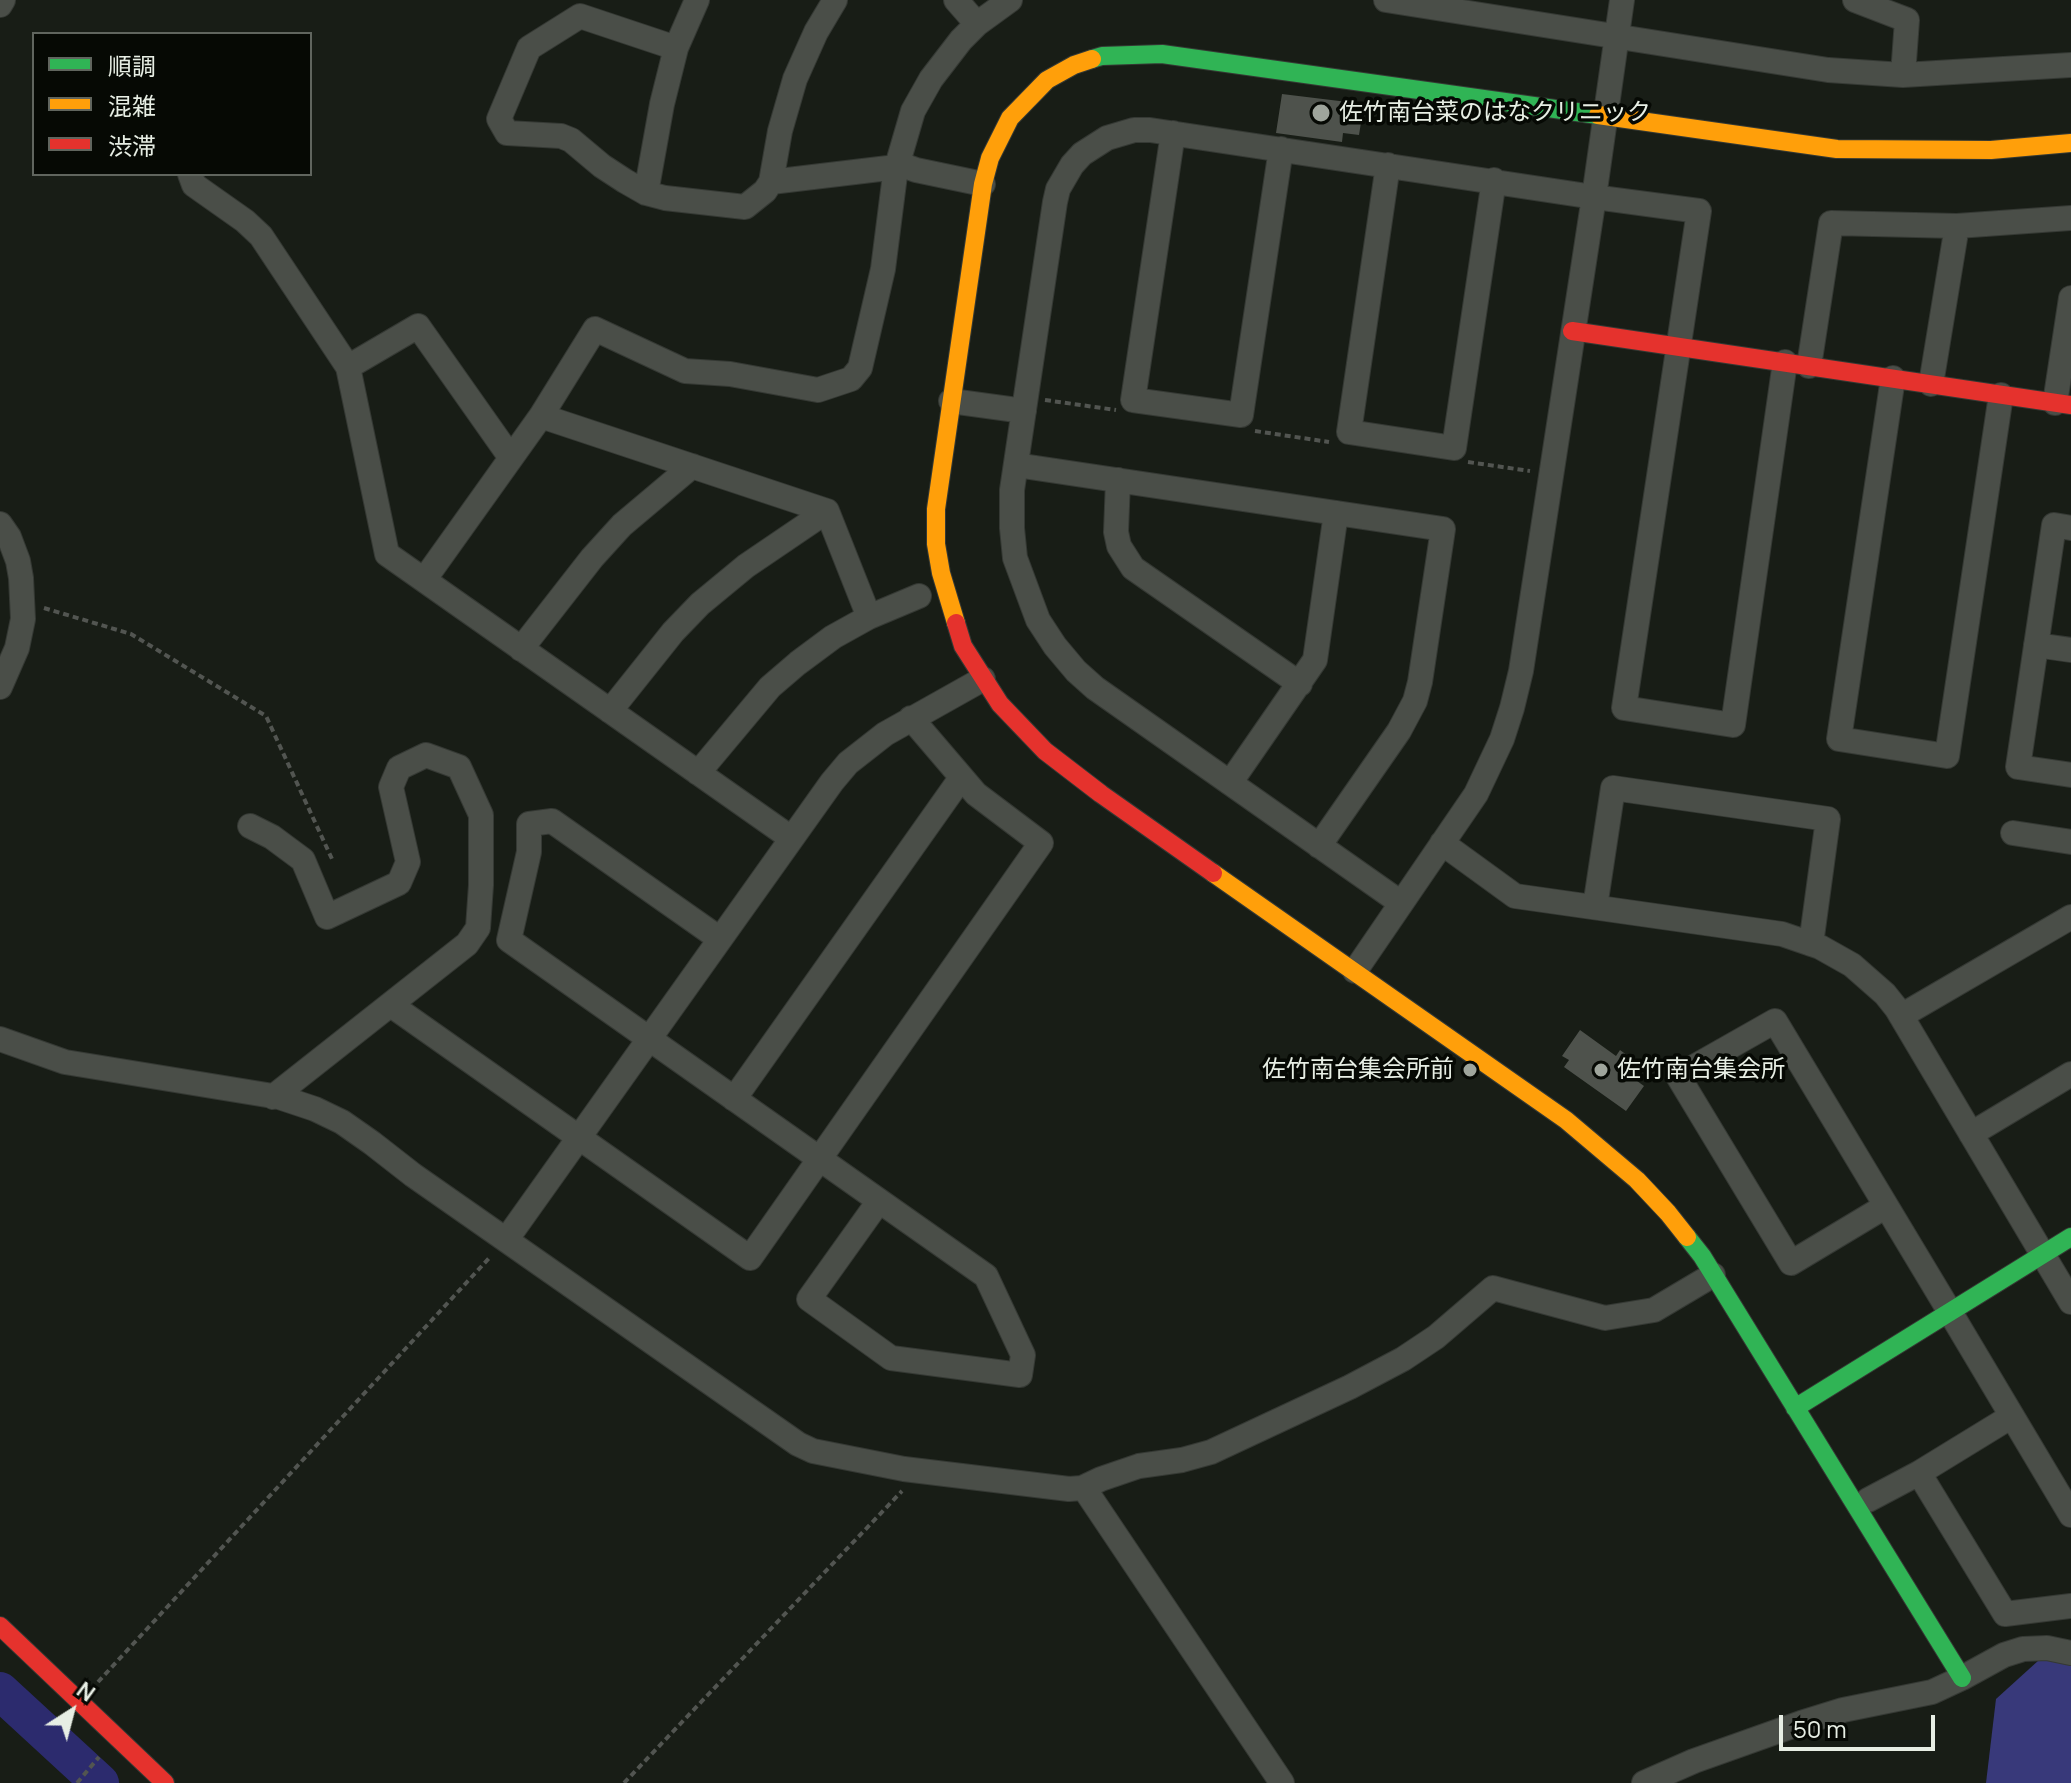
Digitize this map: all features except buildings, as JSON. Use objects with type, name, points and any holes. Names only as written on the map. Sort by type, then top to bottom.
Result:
[{"type":"street","points":[[0,5],[3,0]]},
{"type":"street","points":[[646,193],[676,48],[697,0]]},
{"type":"street","points":[[676,48],[580,16],[529,48],[499,119],[507,133],[561,136],[571,140],[602,166],[646,193],[745,207],[771,182],[780,131],[795,79],[816,32],[835,0]]},
{"type":"street","points":[[956,0],[977,24]]},
{"type":"street","points":[[424,580],[541,416],[595,329],[685,371],[730,374],[818,390],[851,379],[860,368],[883,269],[899,159],[913,111],[931,79],[961,40],[1010,0]]},
{"type":"street","points":[[1386,0],[1828,70],[1903,75],[2071,65]]},
{"type":"street","points":[[1355,971],[1476,794],[1502,739],[1512,708],[1521,671],[1622,0]]},
{"type":"street","points":[[1855,0],[1907,20],[1903,75]]},
{"type":"street","points":[[1962,1678],[1702,1256],[1668,1213],[1637,1180],[1566,1120],[1101,794],[1045,751],[1013,719],[963,646],[950,607],[936,544],[936,509],[983,184],[990,158],[1010,118],[1026,100],[1047,80],[1074,65],[1102,56],[1162,54],[1837,149],[1991,150],[2071,143]]},
{"type":"street","points":[[1401,903],[1095,688],[1055,646],[1038,620],[1015,558],[1012,503],[1016,465],[1029,405],[1052,215],[1058,189],[1082,154],[1107,138],[1134,130],[1150,130],[1699,211],[1624,708],[1733,725],[1797,364],[1831,223],[1957,226],[2071,218]]},
{"type":"street","points":[[1173,133],[1133,400],[1241,415],[1281,149]]},
{"type":"street","points":[[1388,165],[1349,432],[1454,448],[1494,180]]},
{"type":"street","points":[[771,182],[900,167],[983,184]]},
{"type":"street","points":[[191,176],[194,185],[261,236],[348,367],[387,554],[791,838]]},
{"type":"street","points":[[1931,384],[1957,226]]},
{"type":"street","points":[[1572,331],[2063,404],[2071,298]]},
{"type":"street","points":[[348,367],[418,326],[511,458]]},
{"type":"street","points":[[1893,378],[1839,739],[1947,756],[2001,395]]},
{"type":"street","points":[[951,401],[1029,405]]},
{"type":"street","points":[[541,416],[827,511],[869,617]]},
{"type":"street","points":[[1016,465],[1443,529],[1415,701],[1399,731],[1319,846]]},
{"type":"street","points":[[521,649],[592,558],[622,525],[692,466]]},
{"type":"street","points":[[1118,480],[1116,532],[1119,546],[1133,568],[1300,684]]},
{"type":"street","points":[[610,711],[673,632],[700,604],[746,566],[827,511]]},
{"type":"street","points":[[1230,783],[1315,660],[1336,513]]},
{"type":"street","points":[[0,524],[9,537],[18,561],[22,601],[22,629],[10,668],[0,687]]},
{"type":"street","points":[[2071,528],[2054,525],[2018,767],[2071,775]]},
{"type":"street","points":[[698,773],[770,687],[833,637],[869,617],[919,596]]},
{"type":"street","points":[[2036,645],[2071,650]]},
{"type":"street","points":[[506,1240],[791,838],[848,763],[885,734],[983,679]]},
{"type":"street","points":[[391,1005],[750,1258],[1041,843],[976,794],[911,718]]},
{"type":"street","points":[[250,826],[272,837],[303,860],[327,917],[399,883],[408,862],[391,787],[399,768],[426,755],[459,767],[481,815],[478,928],[467,944],[273,1097]]},
{"type":"street","points":[[734,1099],[961,778]]},
{"type":"street","points":[[1595,907],[1613,788],[1828,819],[1811,944]]},
{"type":"street","points":[[720,939],[552,821],[529,824],[529,852],[509,940],[986,1276],[1023,1355],[1020,1375],[891,1358],[809,1299],[879,1201]]},
{"type":"street","points":[[2013,833],[2071,842]]},
{"type":"street","points":[[1442,843],[1515,896],[1782,934],[1836,955],[1852,965],[1885,994],[1901,1016],[2071,1302]]},
{"type":"street","points":[[1901,1016],[2071,917]]},
{"type":"street","points":[[1886,1206],[1791,1263],[1678,1076],[1775,1021],[1950,1312],[2071,1515]]},
{"type":"street","points":[[0,1039],[65,1062],[273,1097],[315,1109],[342,1122],[798,1444],[813,1451],[904,1469],[1069,1489],[1084,1488],[1139,1466],[1211,1452],[1350,1387],[1403,1359],[1436,1337],[1493,1288],[1605,1318],[1654,1310],[1713,1275]]},
{"type":"street","points":[[1971,1134],[2071,1074]]},
{"type":"street","points":[[1795,1408],[2071,1237]]},
{"type":"street","points":[[1868,1500],[2012,1416]]},
{"type":"street","points":[[1919,1473],[2005,1614],[2071,1606]]},
{"type":"street","points":[[1084,1488],[1282,1783]]},
{"type":"street","points":[[0,1626],[165,1783]]},
{"type":"street","points":[[1644,1783],[1694,1761],[1801,1723],[1843,1710],[1932,1692],[2004,1655],[2023,1649],[2047,1648],[2071,1653]]},
{"type":"path","points":[[1029,405],[1128,412]]},
{"type":"path","points":[[1251,430],[1329,441]]},
{"type":"path","points":[[1468,462],[1530,471]]},
{"type":"path","points":[[22,601],[131,634],[266,716],[332,859]]},
{"type":"path","points":[[80,1701],[506,1240]]},
{"type":"path","points":[[624,1783],[904,1489]]},
{"type":"path","points":[[77,1783],[99,1758]]},
{"type":"shaded area","points":[[2039,1660],[2071,1662],[2071,1783],[1986,1783],[1996,1699]]},
{"type":"waterway","points":[[0,1691],[100,1783]]},
{"type":"traffic: fast","points":[[1092,59],[1162,54],[1598,115]]},
{"type":"traffic: fast","points":[[1687,1237],[1702,1256],[1962,1678]]},
{"type":"traffic: fast","points":[[1795,1408],[2071,1237]]},
{"type":"traffic: slow","points":[[956,623],[941,573],[936,544],[936,509],[983,184],[990,158],[1010,118],[1047,80],[1092,59]]},
{"type":"traffic: slow","points":[[1598,115],[1837,149],[1991,150],[2071,143]]},
{"type":"traffic: slow","points":[[1213,873],[1566,1120],[1637,1180],[1687,1237]]},
{"type":"traffic: jam","points":[[1572,331],[2071,405]]},
{"type":"traffic: jam","points":[[956,623],[963,646],[1000,704],[1045,751],[1213,873]]},
{"type":"traffic: jam","points":[[0,1626],[165,1783]]},
{"type":"place","name":"佐竹南台菜のはなクリニック","points":[[1321,113]]},
{"type":"place","name":"佐竹南台集会所前","points":[[1470,1070]]},
{"type":"place","name":"佐竹南台集会所","points":[[1601,1070]]}]
